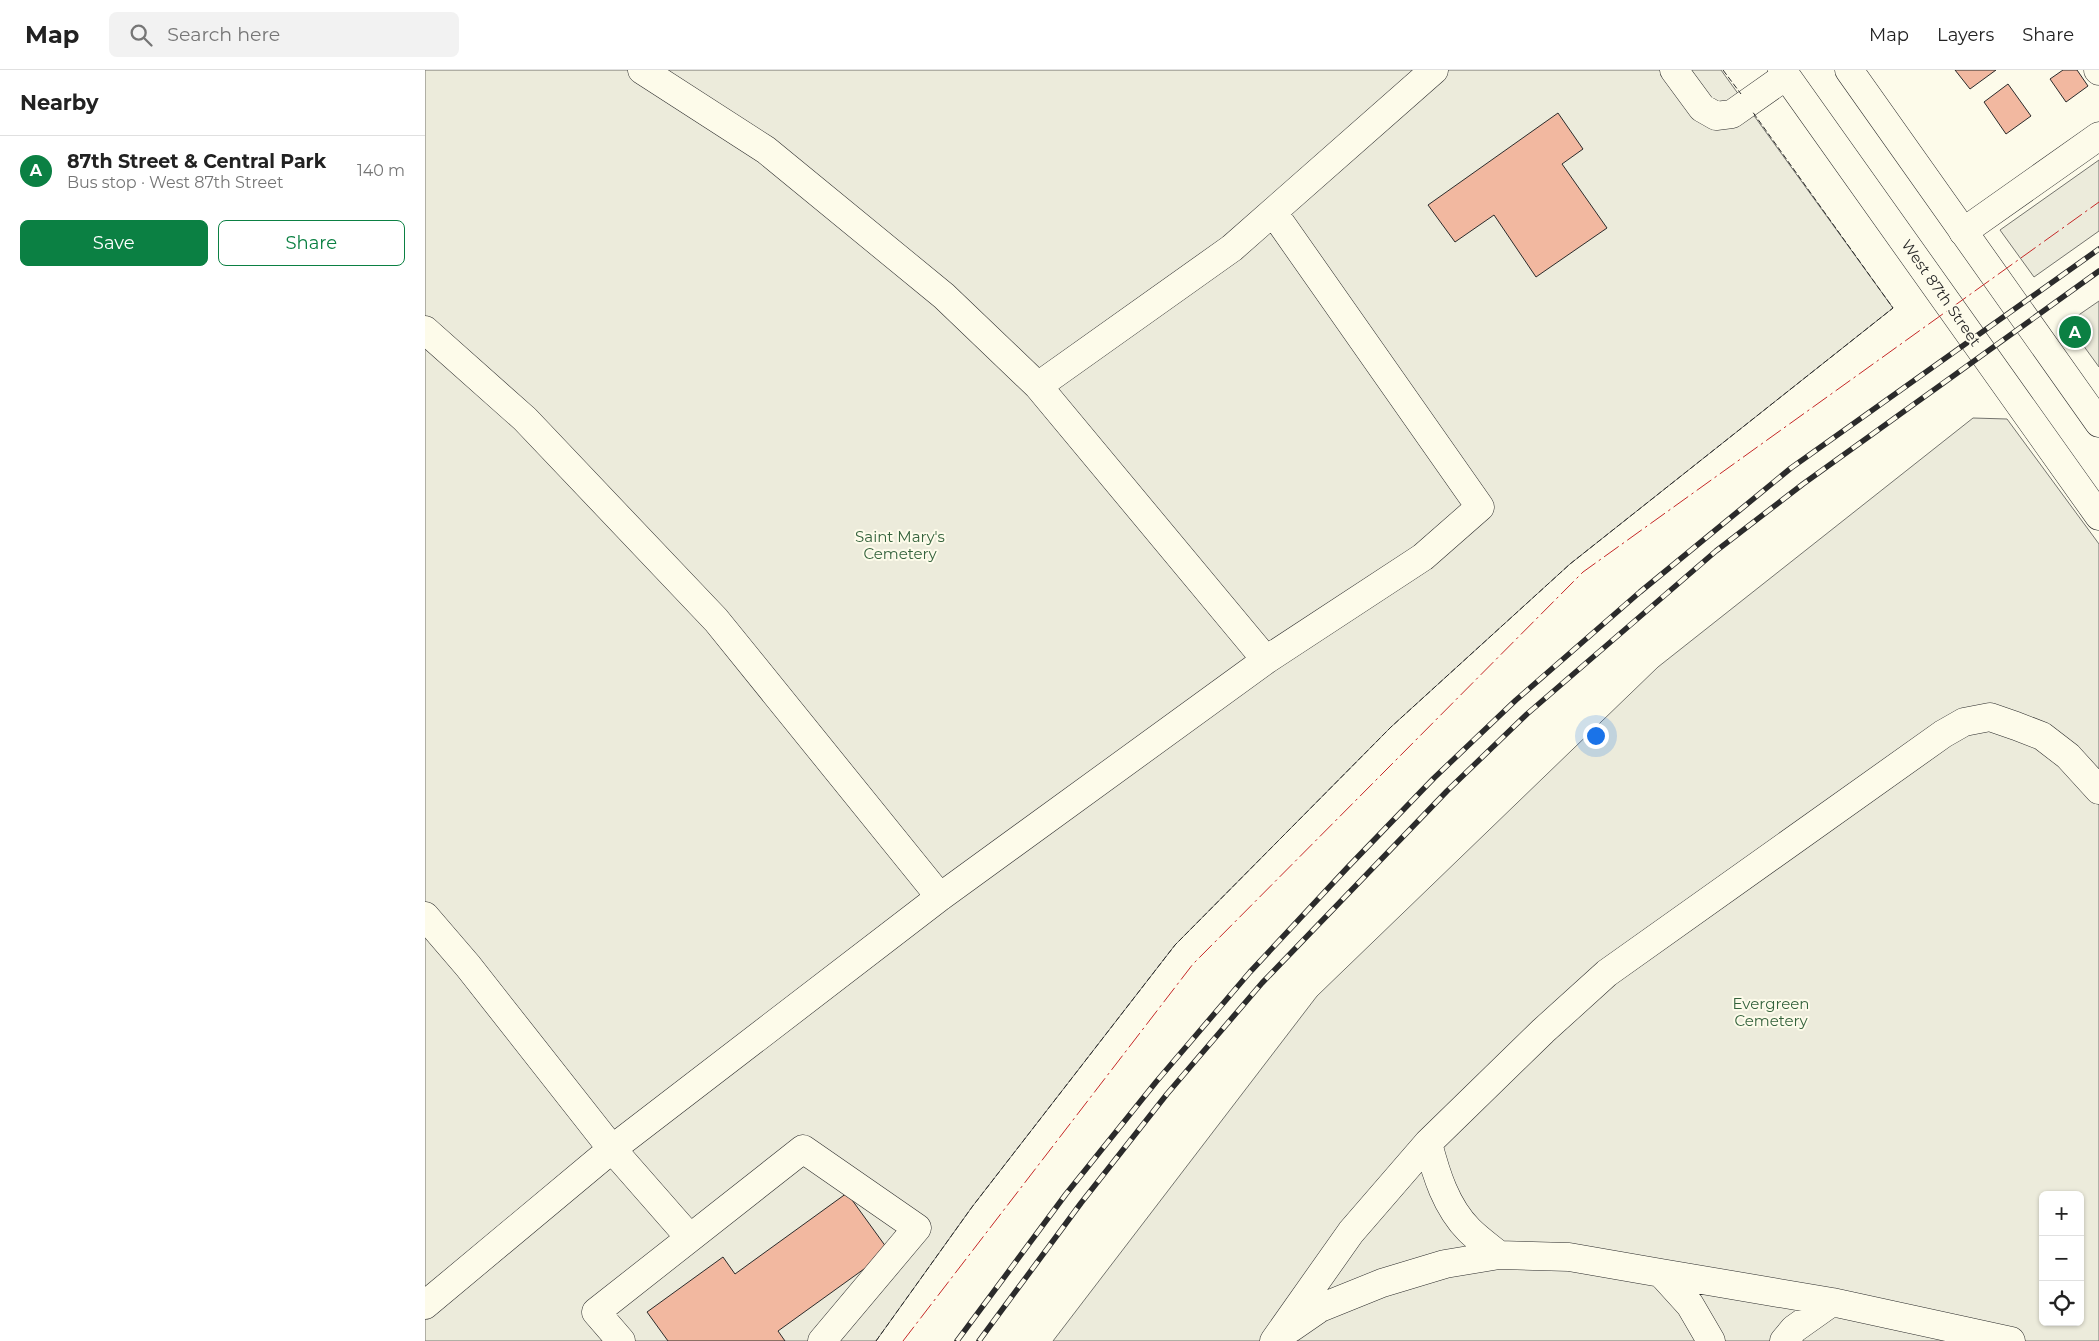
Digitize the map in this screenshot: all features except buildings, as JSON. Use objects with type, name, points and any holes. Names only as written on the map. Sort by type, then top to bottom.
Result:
[{"type":"main road","points":[[642,70],[766,150],[944,296],[1038,386],[1266,660]]},
{"type":"main road","points":[[1038,386],[1233,248],[1434,70]]},
{"type":"main road","points":[[1674,70],[1702,108],[1716,116],[1732,114],[1784,73]]},
{"type":"main road","points":[[1849,70],[2099,423]]},
{"type":"main road","name":"West 87th Street","points":[[1784,73],[2099,516]]},
{"type":"main road","points":[[1963,232],[2099,136]]},
{"type":"main road","points":[[425,1305],[612,1149],[940,897],[1266,660],[1423,556],[1480,507],[1273,212]]},
{"type":"main road","points":[[425,330],[525,419],[716,620],[940,897]]},
{"type":"main road","points":[[1275,1340],[1351,1232],[1428,1143],[1543,1031],[1607,973],[1943,734],[1963,722],[1990,717],[2042,736],[2068,756],[2099,790]]},
{"type":"main road","points":[[425,916],[468,966],[612,1149],[690,1238]]},
{"type":"main road","points":[[1428,1143],[1435,1172],[1449,1203],[1468,1229],[1499,1255]]},
{"type":"main road","points":[[621,1341],[597,1312],[803,1149],[917,1228],[822,1341]]},
{"type":"main road","points":[[1275,1340],[1320,1308],[1382,1283],[1445,1264],[1499,1255],[1569,1257],[1832,1302],[2011,1341]]},
{"type":"main road","points":[[1661,1273],[1690,1306],[1711,1341]]},
{"type":"main road","points":[[1784,1341],[1794,1329],[1832,1302]]},
{"type":"green space","name":"Saint Mary's Cemetery","points":[[425,70],[1721,70],[1893,308],[1570,564],[1391,727],[1175,945],[972,1207],[876,1341],[425,1341]]},
{"type":"green space","points":[[2099,160],[2099,231],[2034,277],[2000,230]]},
{"type":"green space","points":[[2099,301],[2099,367],[2067,323]]},
{"type":"green space","name":"Evergreen Cemetery","points":[[1973,418],[2007,419],[2099,544],[2099,1341],[1053,1341],[1317,996],[1658,667]]},
{"type":"railway","points":[[957,1341],[1066,1194],[1156,1082],[1250,972],[1434,778],[1516,700],[1640,592],[1791,468],[2099,249]]},
{"type":"railway","points":[[979,1341],[1081,1203],[1167,1094],[1262,983],[1447,791],[1527,714],[1716,551],[1803,484],[2099,271]]},
{"type":"fence","points":[[1723,70],[1741,94]]},
{"type":"fence","points":[[876,1341],[972,1207],[1175,945],[1391,727],[1570,564],[1893,308],[1752,111]]},
{"type":"power","points":[[903,1341],[1193,964],[1583,572],[2099,202]]},
{"type":"place","name":"87th Street & Central Park","points":[[2075,332]]}]
